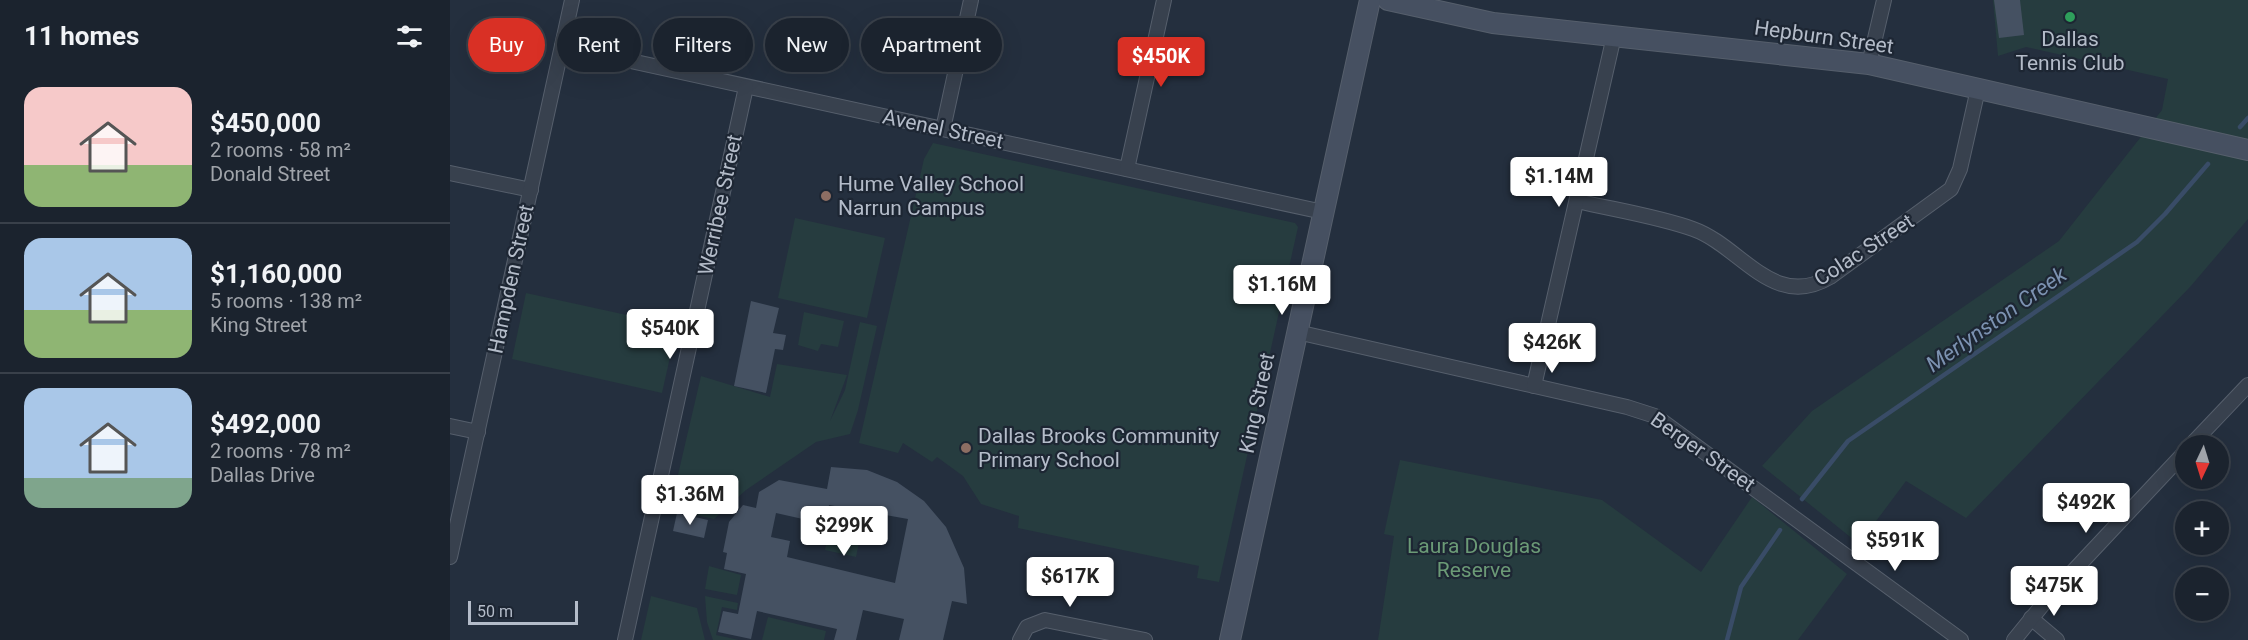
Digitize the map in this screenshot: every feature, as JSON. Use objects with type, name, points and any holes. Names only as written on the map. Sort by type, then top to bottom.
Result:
[{"type":"street","name":"Hampden Street","points":[[568,18],[572,0]]},
{"type":"street","points":[[943,129],[971,0]]},
{"type":"street","points":[[1127,169],[1164,0]]},
{"type":"street","name":"King Street","points":[[1230,640],[1370,0]]},
{"type":"street","name":"Hepburn Street","points":[[1388,0],[1493,23],[1869,64],[2248,150]]},
{"type":"street","points":[[1869,64],[1884,0]]},
{"type":"street","points":[[1534,386],[1614,36]]},
{"type":"street","name":"Avenel Street","points":[[641,64],[1323,212]]},
{"type":"street","name":"Hampden Street","points":[[450,557],[557,69]]},
{"type":"street","name":"Werribee Street","points":[[625,640],[746,87]]},
{"type":"street","name":"Colac Street","points":[[1577,201],[1694,229],[1773,281],[1789,287],[1808,287],[1830,277],[1951,189],[1960,169],[1978,90]]},
{"type":"street","points":[[450,173],[531,190]]},
{"type":"street","name":"Berger Street","points":[[1297,332],[1628,407],[1655,416],[1961,640]]},
{"type":"street","points":[[2200,435],[2248,385]]},
{"type":"street","points":[[450,426],[478,432]]},
{"type":"street","points":[[2014,640],[2031,618],[2175,463]]},
{"type":"street","points":[[2031,618],[2057,640]]},
{"type":"street","points":[[1020,640],[1027,627],[1045,620],[1145,640]]},
{"type":"green space","points":[[1993,0],[2248,0],[2248,219],[2190,287],[1966,518],[1906,481],[1859,544],[1762,466],[1812,411],[2059,241],[2162,110],[2168,79],[2026,47],[1998,56]]},
{"type":"green space","points":[[933,143],[1295,223],[1298,227],[1219,582],[1197,578],[1199,566],[1018,528],[1019,516],[981,504],[963,476],[937,457],[932,462],[903,443],[898,453],[859,443],[924,159]]},
{"type":"green space","points":[[795,218],[885,238],[867,318],[778,298]]},
{"type":"green space","points":[[526,293],[677,326],[662,393],[512,359]]},
{"type":"green space","points":[[804,312],[844,321],[838,347],[821,344],[818,351],[798,345]]},
{"type":"green space","points":[[860,322],[877,326],[858,410],[850,434],[816,442],[746,490],[714,519],[670,509],[701,376],[770,397],[777,364],[847,375],[830,421],[845,390]]},
{"type":"green space","name":"Laura Douglas Reserve","points":[[1400,460],[1602,500],[1701,572],[1752,497],[1847,574],[1798,640],[1378,640],[1394,536],[1384,534]]},
{"type":"green space","points":[[834,506],[865,513],[856,557],[825,550]]},
{"type":"green space","points":[[709,566],[741,575],[737,595],[705,589]]},
{"type":"green space","points":[[651,596],[697,608],[705,640],[641,640]]},
{"type":"green space","points":[[705,596],[738,603],[737,610],[722,607],[716,635],[739,640],[713,640],[707,622]]},
{"type":"green space","points":[[768,617],[826,631],[824,640],[762,640]]},
{"type":"building","points":[[1994,0],[2020,0],[2024,35],[1999,38]]},
{"type":"building","points":[[751,301],[779,308],[773,333],[786,335],[783,350],[775,349],[766,393],[734,386]]},
{"type":"building","points":[[831,467],[867,470],[897,482],[924,501],[946,527],[964,568],[967,604],[952,601],[943,640],[899,640],[904,619],[863,610],[856,640],[834,640],[837,629],[757,611],[751,639],[718,632],[723,611],[738,614],[746,574],[724,569],[727,553],[723,552],[729,522],[743,505],[756,508],[759,492],[779,480],[827,489]],"holes":[[[829,505],[908,519],[895,583],[787,557],[790,541],[771,537],[776,513],[825,524]]]},
{"type":"building","points":[[677,513],[708,520],[704,538],[673,531]]},
{"type":"waterway","name":"Merlynston Creek","points":[[2240,127],[2248,118]]},
{"type":"waterway","name":"Merlynston Creek","points":[[1802,499],[1848,441],[2137,242],[2165,214],[2208,164]]},
{"type":"waterway","name":"Merlynston Creek","points":[[1727,640],[1741,587],[1780,530]]},
{"type":"place","name":"Dallas Tennis Club","points":[[2070,17]]},
{"type":"place","name":"Hume Valley School Narrun Campus","points":[[826,196]]},
{"type":"place","name":"Dallas Brooks Community Primary School","points":[[966,448]]}]
